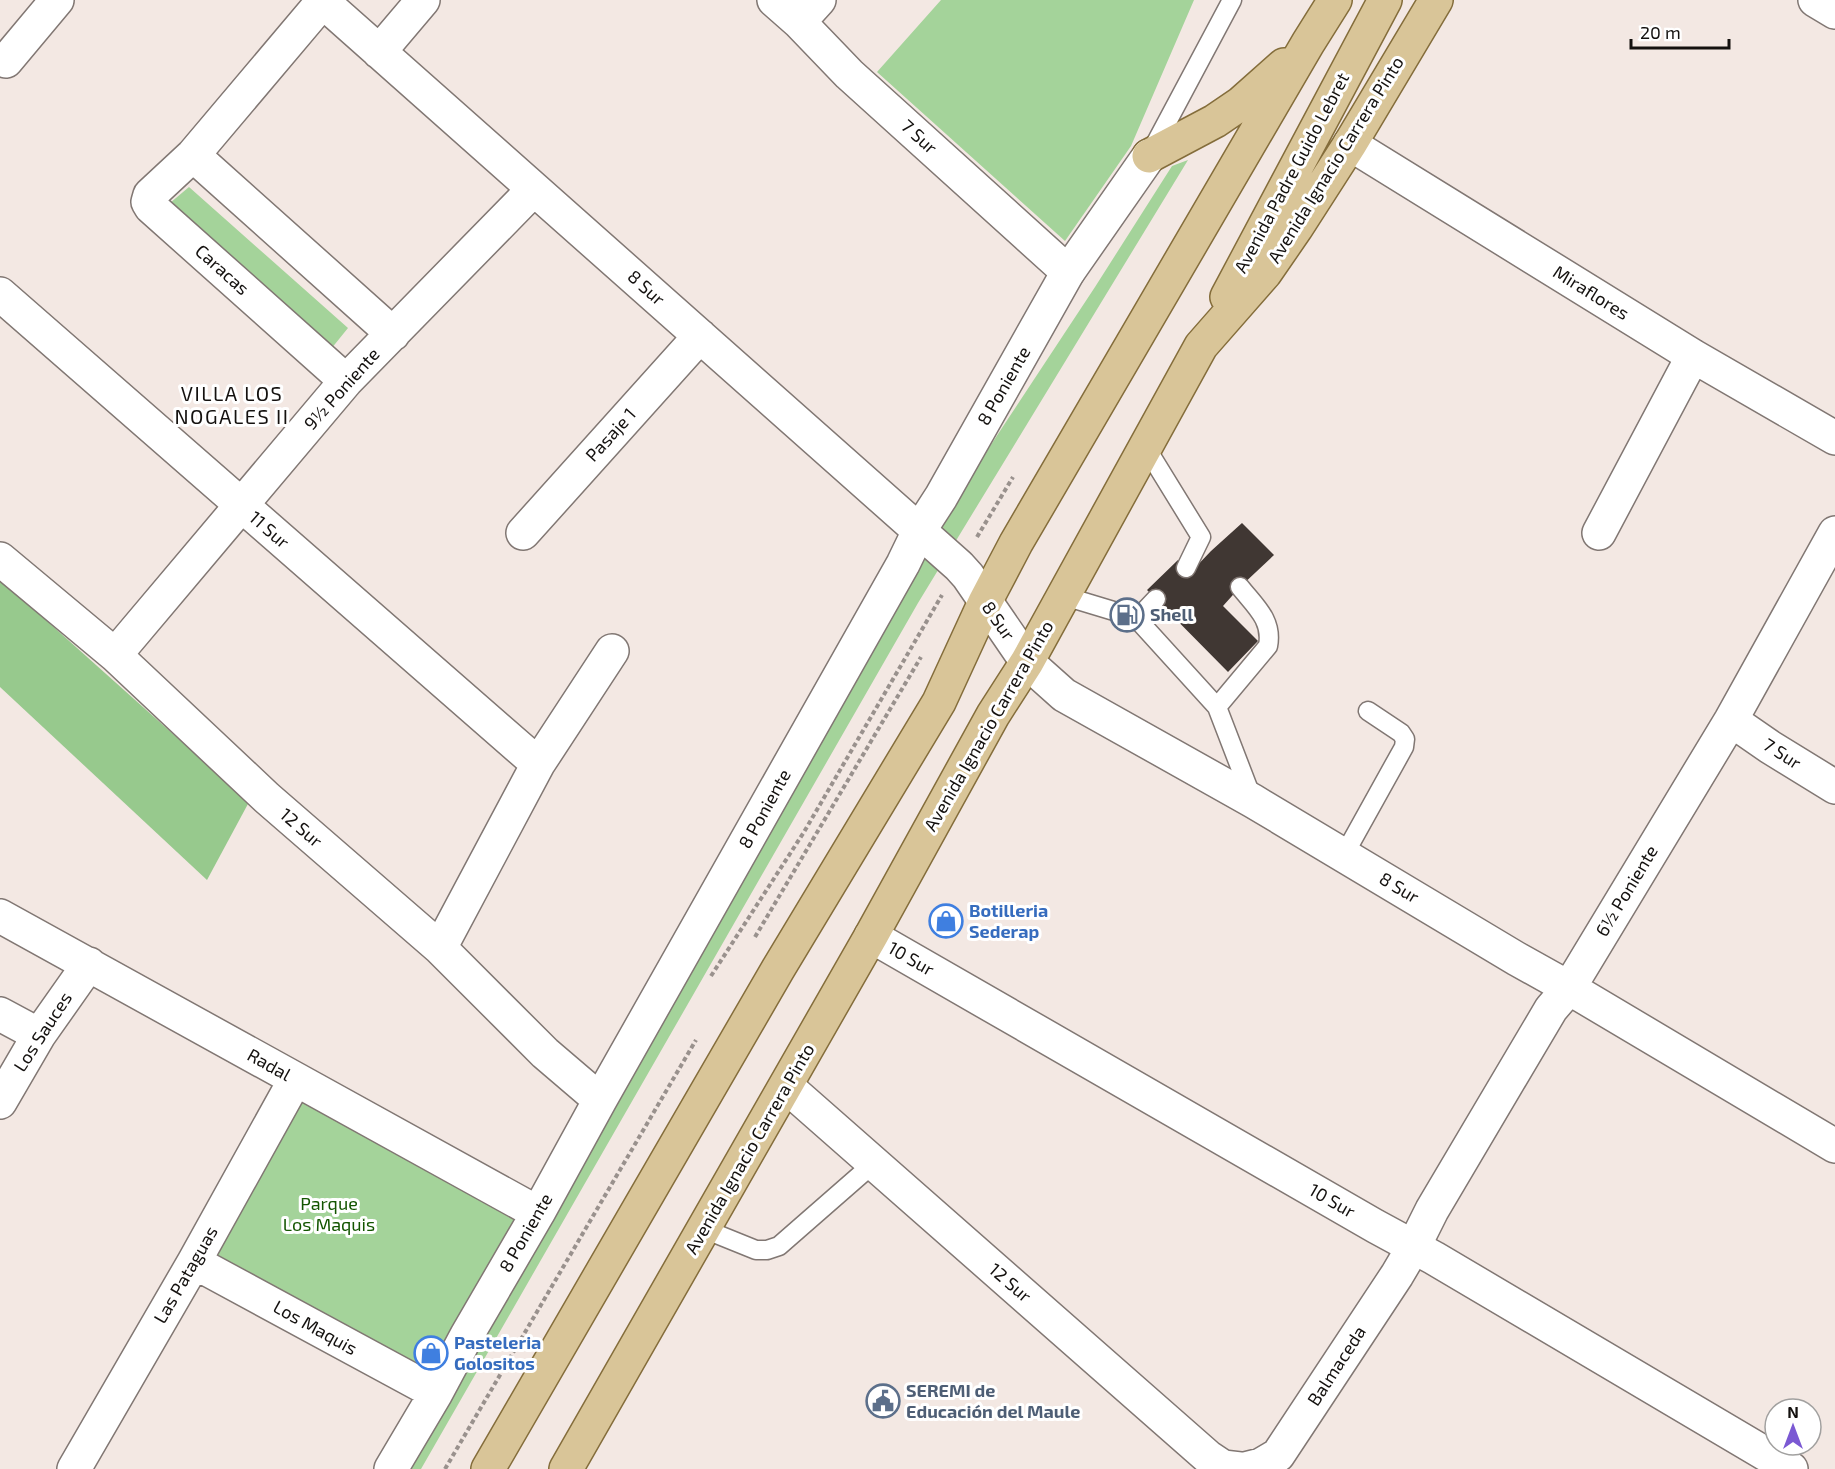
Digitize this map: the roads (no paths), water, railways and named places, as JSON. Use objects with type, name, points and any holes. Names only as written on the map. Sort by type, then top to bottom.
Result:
[{"type":"main road","points":[[488,1469],[778,969],[939,702],[985,602],[1016,543],[1335,0]]},
{"type":"main road","name":"Avenida Padre Guido Lebret","points":[[1201,346],[1385,0]]},
{"type":"main road","name":"Avenida Ignacio Carrera Pinto","points":[[566,1469],[872,936],[993,715],[1027,662],[1201,346],[1265,273],[1350,144],[1436,0]]},
{"type":"main road","points":[[1149,156],[1215,122],[1240,104],[1308,44]]},
{"type":"street","points":[[6,61],[57,0]]},
{"type":"street","points":[[379,52],[423,0]]},
{"type":"street","name":"7 Sur","points":[[774,0],[809,11],[849,74],[1068,272]]},
{"type":"street","points":[[1815,0],[1835,12]]},
{"type":"street","name":"8 Sur","points":[[322,1],[959,566],[1027,662],[1064,695],[1253,801],[1835,1146]]},
{"type":"street","name":"Caracas","points":[[322,1],[193,155],[150,195],[148,202],[346,381]]},
{"type":"street","name":"Miraflores","points":[[1350,144],[1693,356],[1835,438]]},
{"type":"street","points":[[193,155],[393,334]]},
{"type":"street","name":"8 Poniente","points":[[391,1469],[436,1394],[467,1335],[1068,272],[1149,156]]},
{"type":"street","name":"9½ Poniente","points":[[115,655],[346,381],[534,189]]},
{"type":"street","name":"11 Sur","points":[[0,294],[538,764]]},
{"type":"street","name":"Pasaje 1","points":[[523,533],[700,336]]},
{"type":"street","points":[[1599,533],[1693,356]]},
{"type":"street","name":"6½ Poniente","points":[[1414,1246],[1432,1210],[1551,1009],[1569,988],[1731,720],[1835,533]]},
{"type":"street","name":"12 Sur","points":[[0,559],[115,655],[267,798],[440,948],[545,1053],[600,1100]]},
{"type":"street","points":[[440,948],[538,764],[612,651]]},
{"type":"street","name":"7 Sur","points":[[1731,720],[1835,787]]},
{"type":"street","name":"Radal","points":[[0,916],[538,1213]]},
{"type":"street","name":"10 Sur","points":[[872,936],[1414,1246],[1791,1469]]},
{"type":"street","name":"Los Sauces","points":[[0,1102],[39,1035],[89,964]]},
{"type":"street","points":[[0,1014],[39,1035]]},
{"type":"street","name":"Las Pataguas","points":[[74,1469],[194,1262],[295,1080]]},
{"type":"street","name":"12 Sur","points":[[786,1086],[1208,1457],[1223,1467],[1240,1469]]},
{"type":"street","name":"Balmaceda","points":[[1245,1469],[1278,1455],[1398,1275],[1414,1246]]},
{"type":"street","name":"Los Maquis","points":[[194,1262],[436,1394]]},
{"type":"lane","points":[[1149,156],[1232,0]]},
{"type":"lane","points":[[1146,446],[1206,544],[1186,568]]},
{"type":"lane","points":[[1217,707],[1268,646],[1270,636],[1265,618],[1240,586]]},
{"type":"lane","points":[[1064,596],[1137,619],[1217,707],[1253,801]]},
{"type":"lane","points":[[1137,619],[1156,600]]},
{"type":"lane","points":[[1344,855],[1404,747],[1405,739],[1401,733],[1368,711]]},
{"type":"lane","points":[[704,1229],[756,1250],[767,1250],[779,1246],[874,1162]]},
{"type":"place","name":"Shell","points":[[1127,615]]},
{"type":"place","name":"Botilleria Sederap","points":[[946,921]]},
{"type":"place","name":"Pasteleria Golositos","points":[[431,1353]]},
{"type":"place","name":"SEREMI de Educación del Maule","points":[[883,1401]]},
{"type":"district","name":"VILLA LOS NOGALES II","points":[[232,406]]},
{"type":"park label","name":"Parque Los Maquis","points":[[329,1214]]}]
